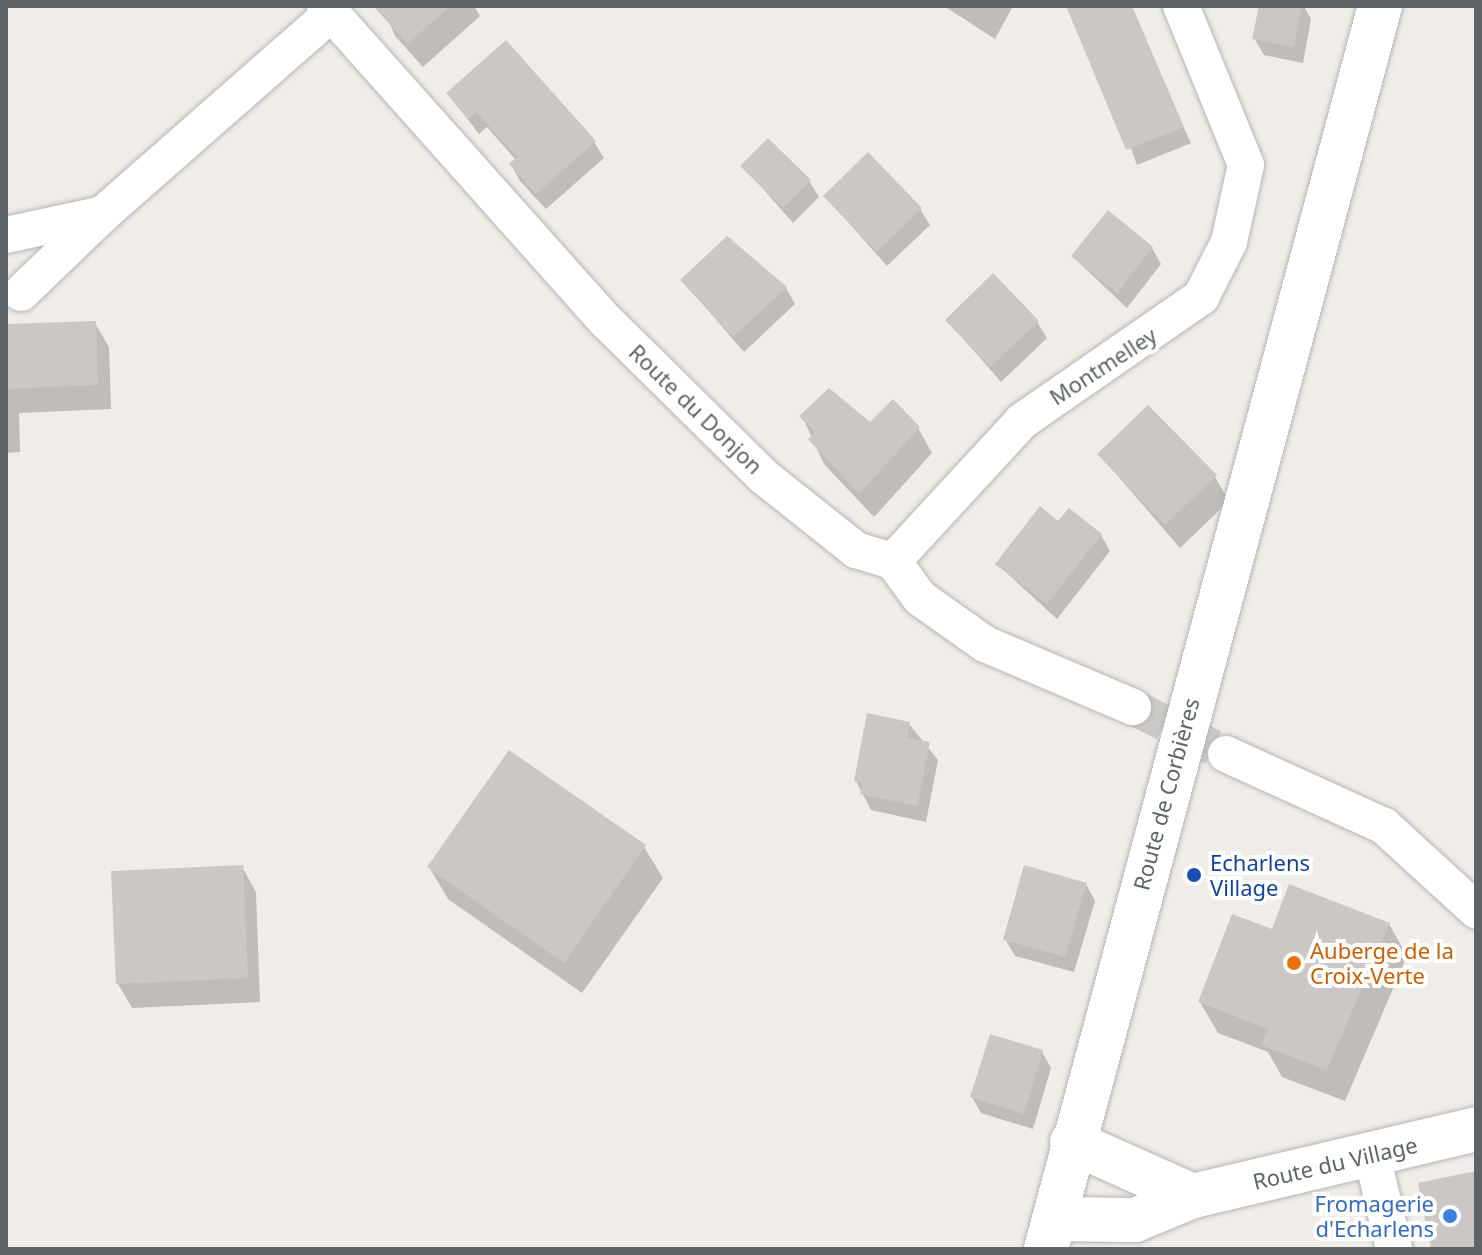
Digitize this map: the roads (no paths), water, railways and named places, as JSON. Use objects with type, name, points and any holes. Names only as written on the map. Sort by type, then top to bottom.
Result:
[{"type":"main road","name":"Route de Corbières","points":[[1050,1234],[1072,1142],[1380,6]]},
{"type":"main road","name":"Route du Village","points":[[1050,1234],[1135,1220],[1193,1196],[1476,1129]]},
{"type":"main road","points":[[1072,1142],[1193,1196]]},
{"type":"street","name":"Montmelley","points":[[893,561],[1011,430],[1201,297],[1229,242],[1246,165],[1181,6]]},
{"type":"street","name":"Route du Donjon","points":[[21,293],[103,214],[329,10],[606,321],[763,476],[856,550],[893,561]]},
{"type":"street","name":"Route du Donjon","points":[[6,235],[103,214]]},
{"type":"street","points":[[893,561],[920,598],[985,644],[1133,707]]},
{"type":"street","points":[[1226,754],[1384,826],[1476,910]]},
{"type":"street","points":[[1372,1155],[1394,1249]]},
{"type":"tunnel","points":[[1133,707],[1226,754]]},
{"type":"place","name":"Echarlens Village","points":[[1194,875]]},
{"type":"place","name":"Auberge de la Croix-Verte","points":[[1294,963]]},
{"type":"place","name":"Fromagerie d'Echarlens","points":[[1450,1216]]}]
